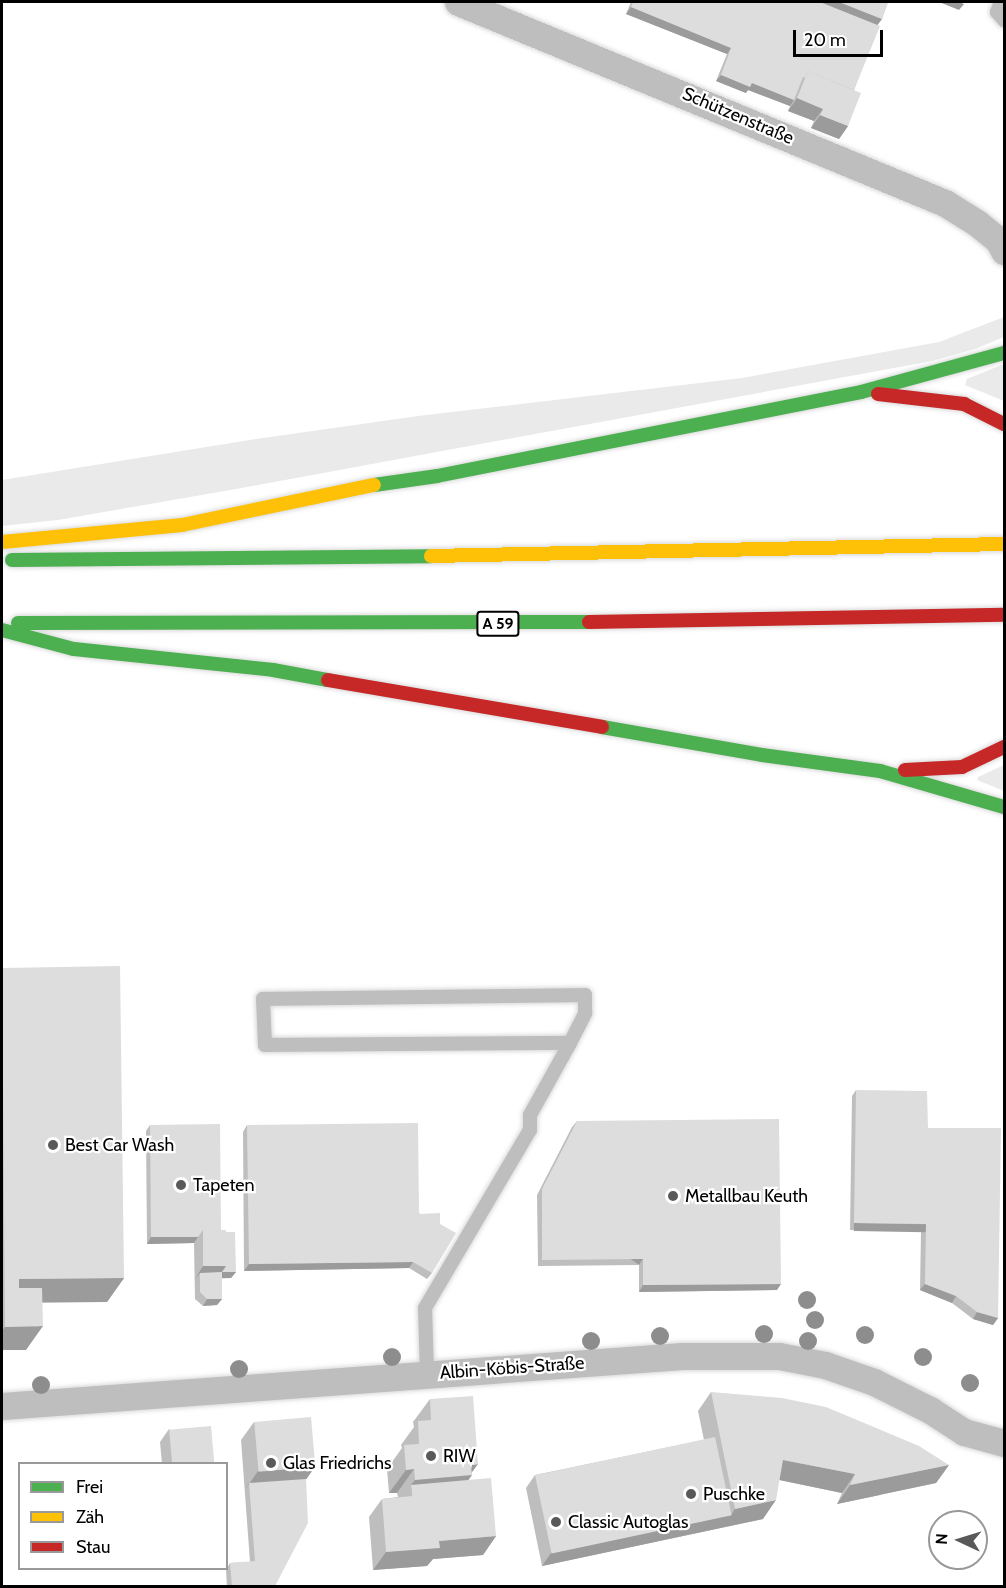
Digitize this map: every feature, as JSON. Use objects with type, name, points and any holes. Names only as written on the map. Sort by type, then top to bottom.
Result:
[{"type":"highway","points":[[2,542],[182,525],[350,489],[437,476],[861,392],[1005,353]]},
{"type":"highway","points":[[861,392],[964,404],[1005,424]]},
{"type":"highway","points":[[2,561],[314,559],[1004,544]]},
{"type":"highway","name":"A 59","points":[[2,623],[243,621],[454,624],[1000,615]]},
{"type":"highway","points":[[2,630],[74,649],[273,670],[762,755],[880,771],[1005,807]]},
{"type":"highway","points":[[880,771],[962,767],[1005,747]]},
{"type":"street","name":"Schützenstraße","points":[[458,2],[945,203],[977,223],[998,240],[1005,251]]},
{"type":"street","name":"Albin-Köbis-Straße","points":[[2,1406],[682,1356],[779,1356],[825,1365],[874,1382],[930,1410],[964,1432],[1005,1443]]},
{"type":"lane","points":[[1001,2],[997,12],[1005,20]]},
{"type":"lane","points":[[427,1374],[425,1308],[530,1130],[530,1115],[570,1043],[585,1013],[585,995],[263,999],[265,1045],[570,1043]]},
{"type":"shaded area","points":[[1004,317],[1004,337],[975,349],[932,361],[236,489],[58,520],[2,526],[2,480],[256,439],[418,416],[742,378],[939,342]]},
{"type":"shaded area","points":[[1004,364],[1004,401],[965,385],[967,379]]},
{"type":"shaded area","points":[[1004,765],[1004,791],[977,780],[978,777]]},
{"type":"building","points":[[633,2],[820,2],[880,26],[854,90],[808,71],[805,78],[803,77],[794,100],[752,83],[750,87],[721,75],[731,48],[631,7]]},
{"type":"building","points":[[839,2],[888,2],[882,19]]},
{"type":"building","points":[[808,71],[861,93],[848,126],[820,115],[823,109],[797,98]]},
{"type":"building","name":"Best Car Wash","points":[[120,966],[124,1278],[19,1279],[19,1288],[42,1288],[43,1326],[5,1327],[2,968]]},
{"type":"building","points":[[856,1090],[927,1091],[928,1128],[1001,1128],[998,1318],[977,1312],[956,1296],[925,1284],[926,1224],[854,1223]]},
{"type":"building","points":[[779,1119],[781,1284],[643,1285],[643,1259],[542,1260],[542,1189],[577,1121]]},
{"type":"building","points":[[418,1123],[419,1214],[440,1213],[440,1224],[456,1233],[432,1273],[413,1262],[249,1264],[247,1125]]},
{"type":"building","name":"Tapeten","points":[[220,1124],[221,1230],[203,1230],[198,1237],[151,1237],[150,1125]]},
{"type":"building","points":[[203,1230],[226,1230],[226,1266],[203,1266]]},
{"type":"building","points":[[226,1232],[235,1232],[236,1272],[222,1272],[226,1266]]},
{"type":"building","points":[[222,1272],[222,1299],[207,1299],[200,1292],[200,1273]]},
{"type":"building","points":[[711,1392],[782,1398],[826,1407],[919,1446],[949,1465],[850,1485],[855,1474],[783,1460],[776,1500],[735,1509]]},
{"type":"building","points":[[473,1396],[478,1464],[471,1465],[472,1475],[415,1480],[414,1469],[406,1470],[404,1445],[419,1444],[418,1421],[431,1420],[430,1399]]},
{"type":"building","points":[[311,1417],[315,1467],[259,1472],[254,1422]]},
{"type":"building","points":[[211,1426],[214,1462],[172,1462],[169,1430]]},
{"type":"building","points":[[715,1437],[732,1515],[552,1554],[535,1475]]},
{"type":"building","points":[[491,1478],[496,1536],[439,1541],[440,1548],[386,1552],[382,1499],[412,1496],[411,1485]]},
{"type":"building","points":[[306,1479],[308,1523],[275,1586],[232,1587],[230,1563],[255,1561],[249,1483]]},
{"type":"traffic: fast","points":[[374,485],[437,476],[861,392],[1004,353]]},
{"type":"traffic: fast","points":[[12,560],[431,556]]},
{"type":"traffic: fast","points":[[18,623],[589,622]]},
{"type":"traffic: fast","points":[[2,630],[74,649],[273,670],[328,680]]},
{"type":"traffic: fast","points":[[602,727],[762,755],[880,771],[1004,807]]},
{"type":"traffic: slow","points":[[2,542],[182,525],[374,485]]},
{"type":"traffic: slow","points":[[431,556],[1004,544]]},
{"type":"traffic: jam","points":[[878,394],[964,404],[1004,424]]},
{"type":"traffic: jam","points":[[589,622],[1004,615]]},
{"type":"traffic: jam","points":[[328,680],[602,727]]},
{"type":"traffic: jam","points":[[905,770],[962,767],[1004,747]]},
{"type":"place","name":"Best Car Wash","points":[[53,1145]]},
{"type":"place","name":"Tapeten","points":[[181,1185]]},
{"type":"place","name":"Metallbau Keuth","points":[[673,1196]]},
{"type":"place","name":"RIW","points":[[431,1456]]},
{"type":"place","name":"Glas Friedrichs","points":[[271,1463]]},
{"type":"place","name":"Puschke","points":[[691,1494]]},
{"type":"place","name":"Classic Autoglas","points":[[556,1522]]}]
